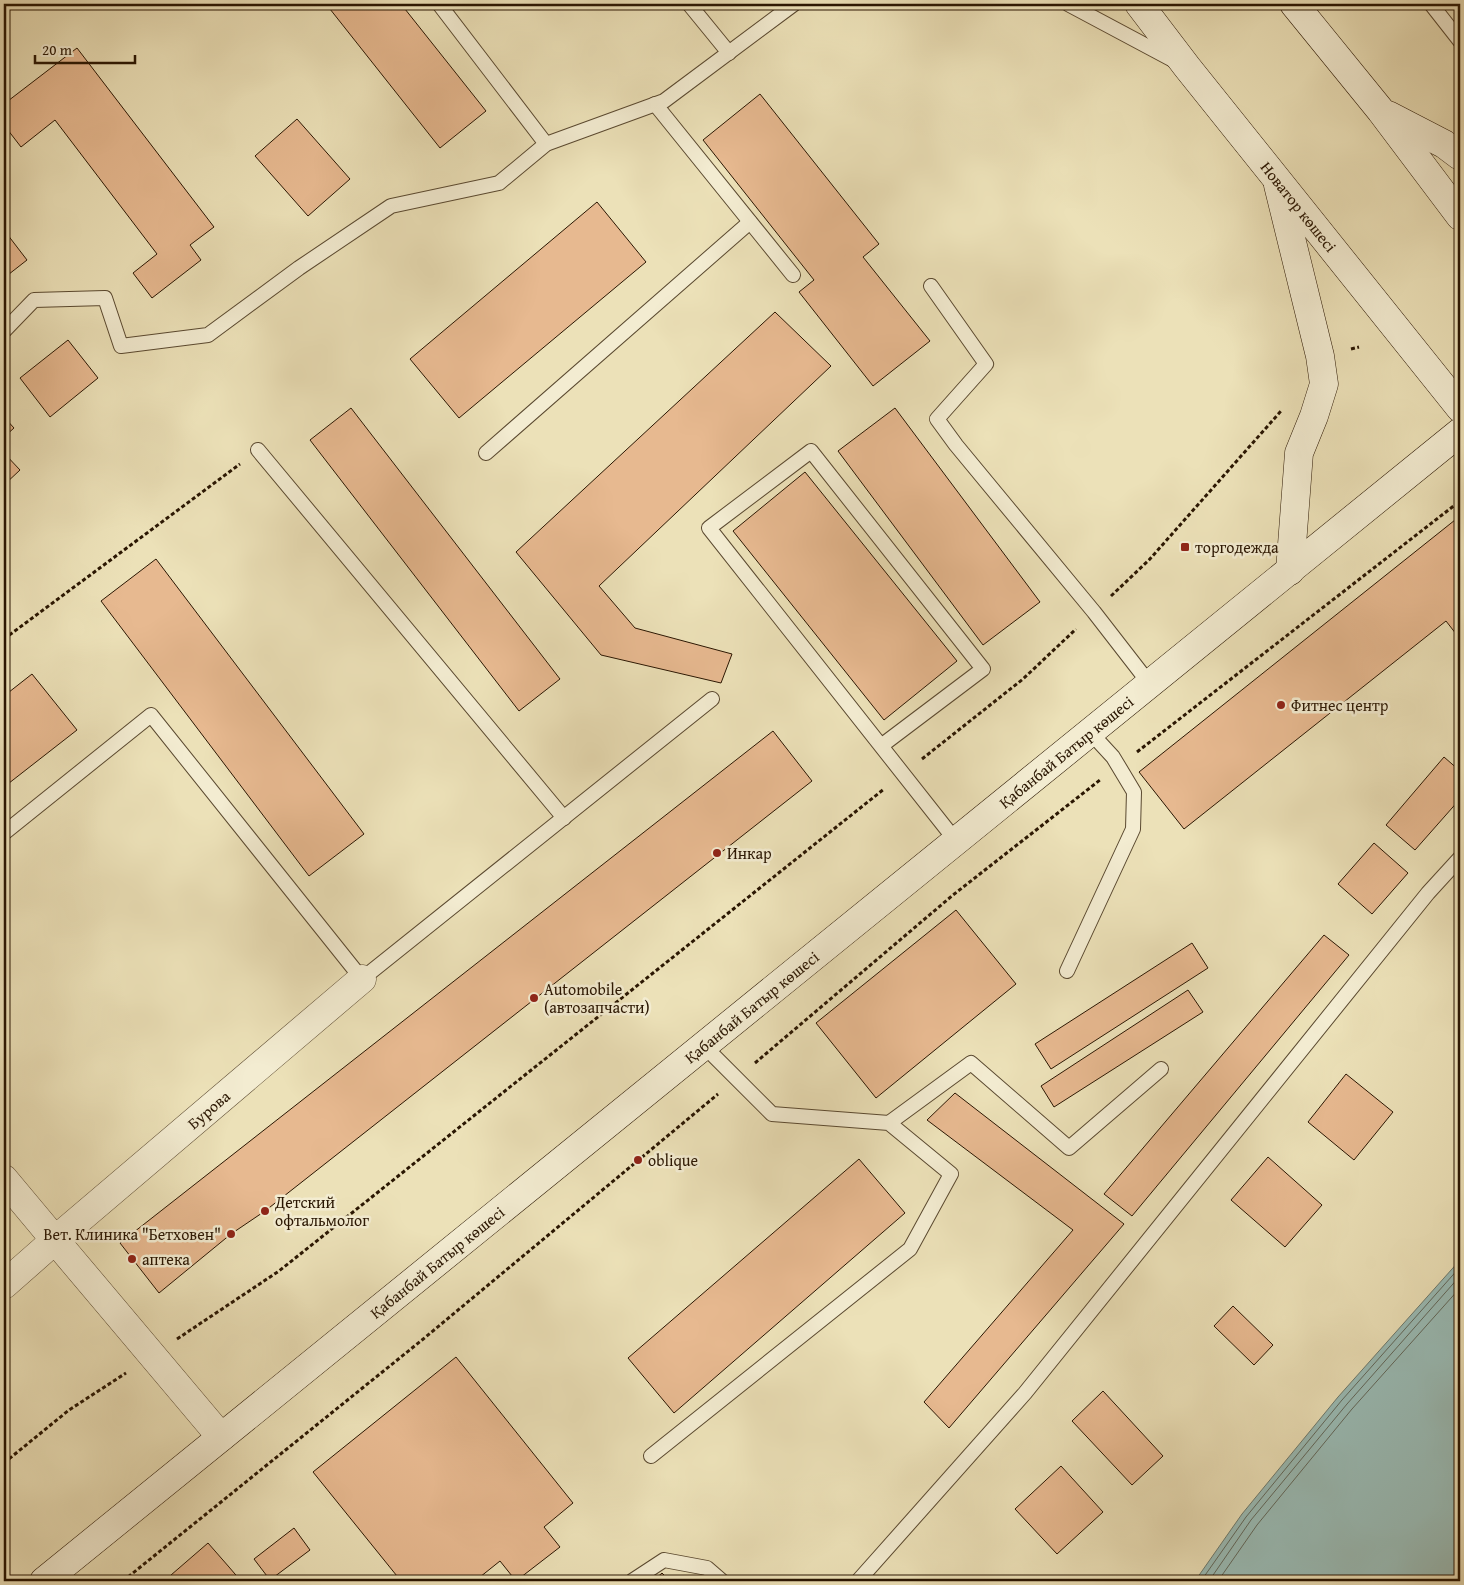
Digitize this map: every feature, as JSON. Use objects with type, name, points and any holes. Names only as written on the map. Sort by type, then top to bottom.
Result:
[{"type":"main road","name":"Новатор көшесі","points":[[1139,4],[1187,67],[1460,408]]},
{"type":"main road","points":[[1294,4],[1381,111],[1460,216]]},
{"type":"main road","points":[[1381,111],[1444,144],[1460,156]]},
{"type":"main road","points":[[1276,177],[1320,356],[1324,384],[1299,453],[1290,571]]},
{"type":"main road","name":"Қабанбай Батыр көшесі","points":[[44,1581],[1460,432]]},
{"type":"main road","name":"Бурова","points":[[4,1284],[362,979]]},
{"type":"main road","points":[[4,1179],[220,1437]]},
{"type":"lane","points":[[439,4],[546,144]]},
{"type":"lane","points":[[689,4],[729,53]]},
{"type":"lane","points":[[4,332],[34,300],[105,298],[121,346],[208,335],[299,268],[391,206],[499,183],[546,144],[664,101],[794,4]]},
{"type":"lane","points":[[1068,4],[1187,67]]},
{"type":"lane","points":[[1431,4],[1460,41]]},
{"type":"lane","points":[[655,104],[793,275]]},
{"type":"lane","points":[[486,453],[750,222]]},
{"type":"lane","points":[[931,286],[986,364],[937,419],[956,445],[1150,683]]},
{"type":"lane","points":[[258,450],[564,818]]},
{"type":"lane","points":[[881,746],[983,668],[811,451],[709,528],[903,774],[956,841]]},
{"type":"lane","points":[[4,833],[151,715],[362,979],[712,699]]},
{"type":"lane","points":[[1067,971],[1133,829],[1134,792],[1119,766],[1090,732]]},
{"type":"lane","points":[[858,1581],[1025,1393],[1422,901],[1460,858]]},
{"type":"lane","points":[[651,1456],[910,1250],[951,1174],[889,1124],[772,1114],[704,1046]]},
{"type":"lane","points":[[889,1124],[971,1063],[1069,1148],[1161,1069]]},
{"type":"lane","points":[[632,1581],[664,1560],[706,1568],[722,1581]]},
{"type":"path","points":[[1320,356],[1359,347]]},
{"type":"path","points":[[4,1463],[69,1410],[279,1271],[825,834],[1023,679],[1149,560],[1285,406]]},
{"type":"path","points":[[4,639],[258,450]]},
{"type":"path","points":[[124,1581],[588,1204],[953,895],[1460,501]]},
{"type":"water","points":[[1460,1260],[1460,1581],[1195,1581],[1242,1514],[1338,1397]]},
{"type":"building","points":[[326,4],[401,4],[486,111],[440,148]]},
{"type":"building","points":[[77,48],[214,227],[190,245],[201,260],[152,298],[133,273],[157,254],[55,120],[21,147],[4,125],[4,104]]},
{"type":"building","points":[[760,94],[879,244],[863,257],[930,341],[873,386],[799,292],[814,280],[703,140]]},
{"type":"building","points":[[297,119],[350,179],[308,216],[255,156]]},
{"type":"building","points":[[597,202],[646,262],[459,418],[410,359]]},
{"type":"building","points":[[4,230],[27,260],[4,278]]},
{"type":"building","points":[[775,312],[831,366],[599,586],[635,628],[732,654],[721,683],[601,655],[516,552]]},
{"type":"building","points":[[68,340],[98,378],[50,417],[20,378]]},
{"type":"building","points":[[351,408],[560,679],[519,711],[310,440]]},
{"type":"building","points":[[895,408],[1040,602],[983,645],[838,451]]},
{"type":"building","points":[[4,417],[14,428],[4,437]]},
{"type":"building","points":[[4,453],[20,470],[4,485]]},
{"type":"building","points":[[805,472],[957,661],[884,720],[733,531]]},
{"type":"building","name":"Фитнес центр","points":[[1460,516],[1460,639],[1446,621],[1184,829],[1139,772]]},
{"type":"building","points":[[156,559],[364,834],[309,876],[101,601]]},
{"type":"building","points":[[32,674],[77,730],[4,787],[4,696]]},
{"type":"building","points":[[773,731],[812,781],[265,1211],[231,1234],[159,1293],[120,1243]]},
{"type":"building","points":[[1444,757],[1460,771],[1460,799],[1415,850],[1386,825]]},
{"type":"building","points":[[1374,843],[1408,873],[1372,914],[1338,884]]},
{"type":"building","points":[[956,910],[1016,984],[876,1098],[816,1023]]},
{"type":"building","points":[[1324,935],[1349,955],[1132,1216],[1104,1194]]},
{"type":"building","points":[[1192,943],[1208,968],[1051,1069],[1035,1044]]},
{"type":"building","points":[[1188,990],[1203,1012],[1054,1107],[1041,1086]]},
{"type":"building","points":[[1346,1074],[1393,1112],[1354,1160],[1308,1122]]},
{"type":"building","points":[[955,1093],[1124,1224],[949,1428],[924,1402],[1073,1230],[927,1120]]},
{"type":"building","points":[[1268,1157],[1322,1205],[1285,1247],[1231,1200]]},
{"type":"building","points":[[859,1159],[905,1213],[674,1413],[628,1358]]},
{"type":"building","points":[[1233,1306],[1273,1345],[1254,1365],[1214,1326]]},
{"type":"building","points":[[456,1357],[573,1503],[544,1527],[560,1547],[516,1581],[500,1561],[475,1581],[401,1581],[313,1472]]},
{"type":"building","points":[[1103,1391],[1163,1456],[1132,1485],[1072,1421]]},
{"type":"building","points":[[1061,1466],[1103,1512],[1057,1554],[1015,1509]]},
{"type":"building","points":[[294,1528],[310,1550],[270,1580],[254,1559]]},
{"type":"building","points":[[208,1543],[241,1581],[176,1581],[171,1575]]},
{"type":"building","points":[[662,1573],[670,1581],[653,1581]]},
{"type":"place","name":"торгодежда","points":[[1185,547]]},
{"type":"place","name":"Фитнес центр","points":[[1281,705]]},
{"type":"place","name":"Инкар","points":[[717,853]]},
{"type":"place","name":"Automobile (автозапчасти)","points":[[534,998]]},
{"type":"place","name":"oblique","points":[[638,1160]]},
{"type":"place","name":"Детский офтальмолог","points":[[265,1211]]},
{"type":"place","name":"Вет. Клиника \"Бетховен\"","points":[[231,1234]]},
{"type":"place","name":"аптека","points":[[132,1259]]}]
